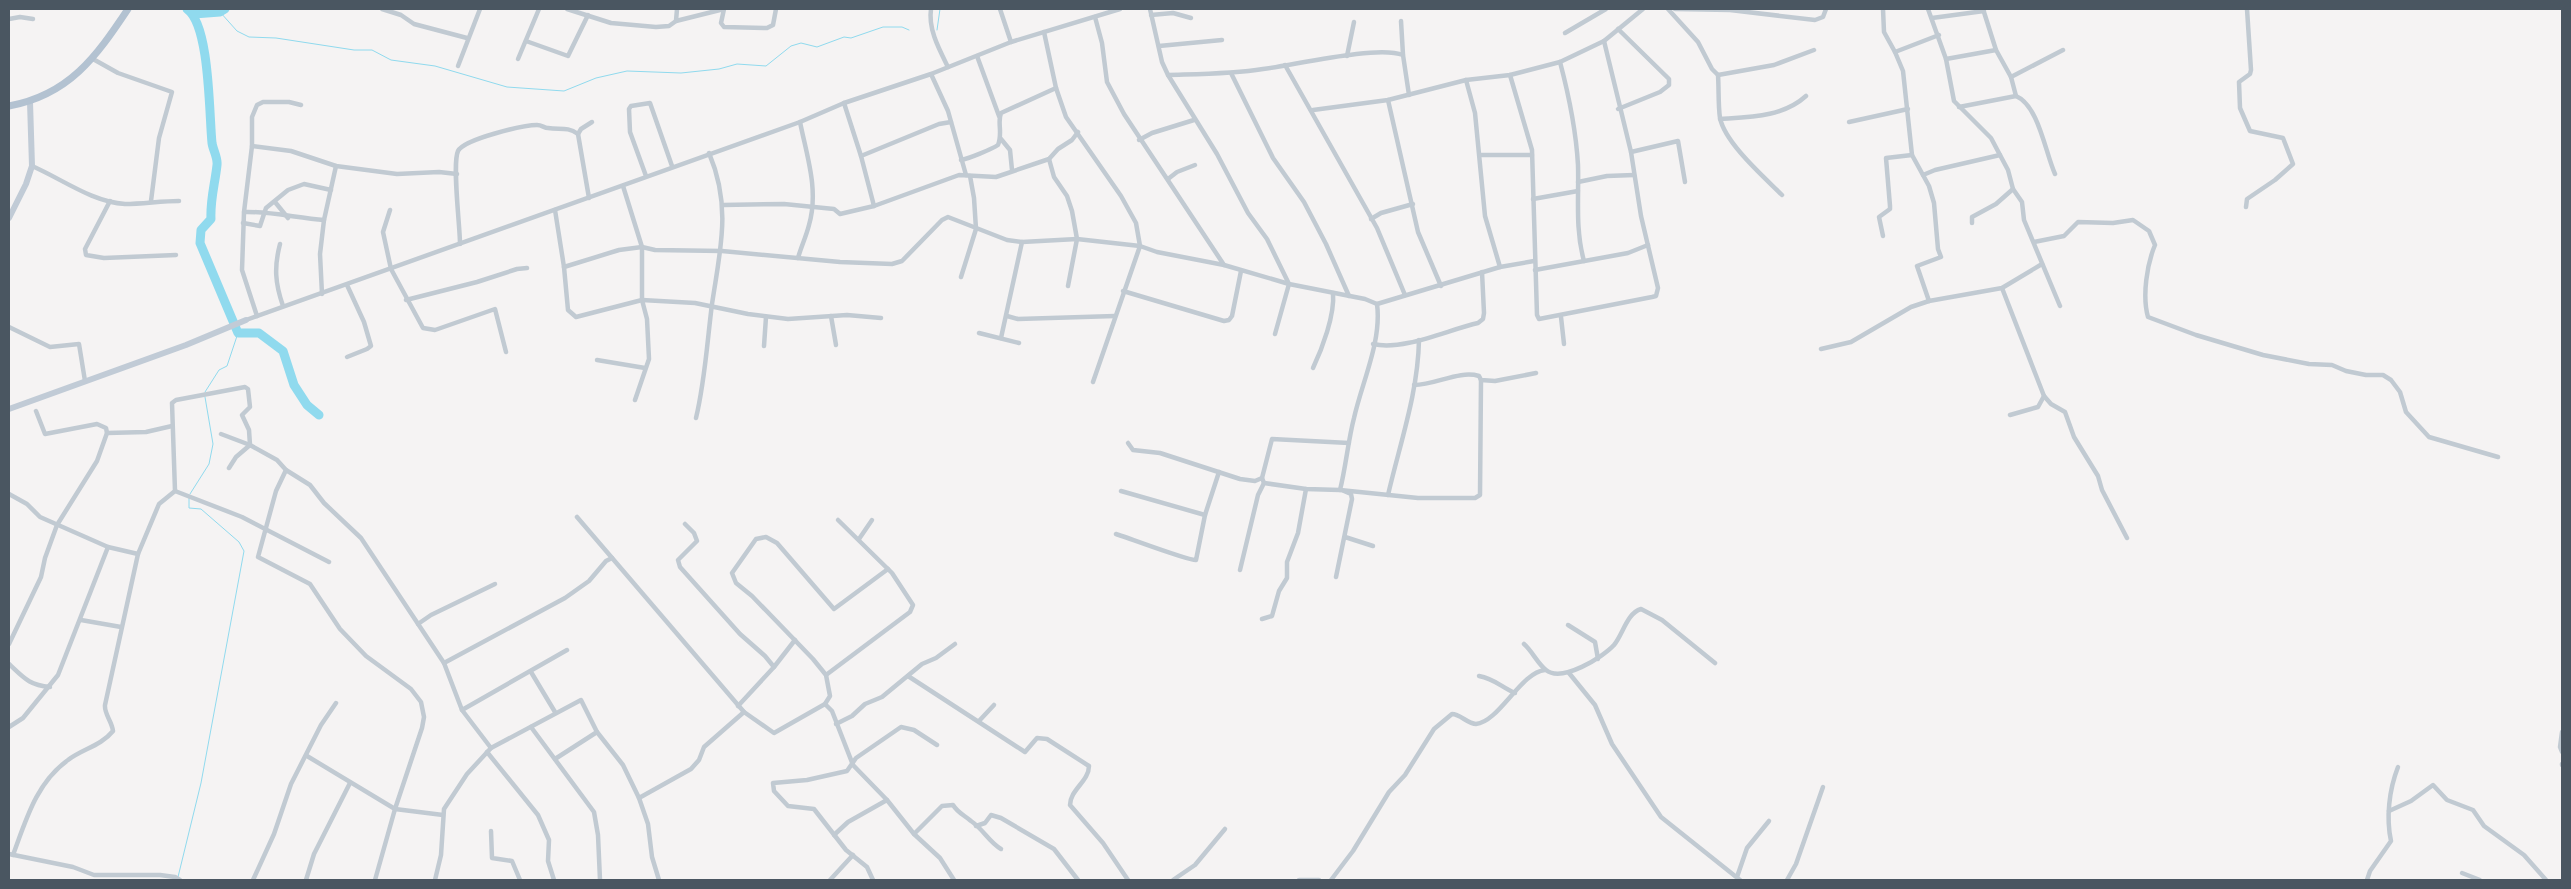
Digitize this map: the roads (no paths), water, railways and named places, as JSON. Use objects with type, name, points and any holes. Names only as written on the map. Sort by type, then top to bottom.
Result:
[{"type":"main road","points":[[9,106],[30,102],[65,86],[93,59],[128,9]]},
{"type":"street","points":[[382,9],[401,15],[414,24],[467,38]]},
{"type":"street","points":[[458,66],[467,38],[480,9]]},
{"type":"street","points":[[518,59],[539,9]]},
{"type":"street","points":[[567,9],[611,24],[635,27],[669,26],[676,21],[724,9],[721,23],[724,27],[766,28],[773,25],[776,9]]},
{"type":"street","points":[[676,21],[677,9]]},
{"type":"street","points":[[931,9],[929,18],[948,67]]},
{"type":"street","points":[[1000,9],[1011,42]]},
{"type":"street","points":[[9,409],[283,306],[322,294],[623,186],[672,166],[800,122],[844,103],[932,74],[1011,42],[1120,9]]},
{"type":"street","points":[[1150,9],[1162,62],[1168,75],[1194,120],[1217,154],[1248,213],[1267,239],[1289,284],[1275,334]]},
{"type":"street","points":[[1565,33],[1604,9]]},
{"type":"street","points":[[1313,110],[1388,100],[1466,80],[1510,74],[1560,62],[1604,41],[1643,9]]},
{"type":"street","points":[[1668,9],[1698,42],[1712,69],[1718,75],[1720,119],[1748,163],[1782,195]]},
{"type":"street","points":[[1675,9],[1730,10],[1820,20],[1826,9]]},
{"type":"street","points":[[1776,16],[1778,9]]},
{"type":"street","points":[[1883,9],[1884,32],[1903,71],[1912,155],[1924,175],[1937,214],[1937,234],[1941,257],[1917,266],[1929,301]]},
{"type":"street","points":[[1928,9],[1939,35],[1946,59],[1954,101],[1990,138],[2008,170],[2012,189],[2022,202],[2024,220],[2060,306]]},
{"type":"street","points":[[2246,206],[2247,199],[2275,180],[2293,164],[2283,138],[2250,131],[2240,108],[2239,82],[2250,74],[2251,70],[2248,9]]},
{"type":"street","points":[[1932,18],[1984,10],[1996,50],[2011,77],[2016,96],[2033,111],[2055,174]]},
{"type":"street","points":[[1151,15],[1173,13],[1191,18]]},
{"type":"street","points":[[526,41],[568,56],[588,15]]},
{"type":"street","points":[[9,19],[20,17],[33,19]]},
{"type":"street","points":[[1094,17],[1102,43],[1107,82],[1139,140],[1168,179],[1224,265]]},
{"type":"street","points":[[1401,21],[1403,55],[1410,95]]},
{"type":"street","points":[[1347,56],[1354,22]]},
{"type":"street","points":[[1618,29],[1669,79],[1669,85],[1660,92],[1618,109]]},
{"type":"street","points":[[1044,32],[1056,88],[1066,117],[1121,196],[1136,223],[1140,246],[1092,382]]},
{"type":"street","points":[[1895,52],[1939,35]]},
{"type":"street","points":[[1158,46],[1222,40]]},
{"type":"street","points":[[1510,74],[1522,109],[1532,155],[1534,261],[1537,315],[1539,319],[1560,317],[1656,296],[1658,288],[1630,152],[1618,109],[1604,41]]},
{"type":"street","points":[[1718,75],[1774,66],[1814,50]]},
{"type":"street","points":[[1946,59],[1996,50]]},
{"type":"street","points":[[2011,77],[2064,50]]},
{"type":"street","points":[[1168,75],[1231,73],[1347,56],[1394,52],[1403,55]]},
{"type":"street","points":[[977,56],[999,116],[1001,138],[1010,150],[1012,170]]},
{"type":"street","points":[[93,59],[118,73],[172,92],[159,138],[151,201]]},
{"type":"street","points":[[1560,62],[1569,98],[1578,182],[1578,222],[1584,261]]},
{"type":"street","points":[[1285,65],[1313,110],[1372,219],[1405,295]]},
{"type":"street","points":[[1231,73],[1273,158],[1304,202],[1326,244],[1348,296]]},
{"type":"street","points":[[932,74],[951,122],[974,198],[976,229],[961,277]]},
{"type":"street","points":[[1466,80],[1475,113],[1485,216],[1500,266]]},
{"type":"street","points":[[999,116],[1056,88]]},
{"type":"street","points":[[1720,119],[1771,114],[1796,105],[1806,96]]},
{"type":"street","points":[[1959,107],[2016,96]]},
{"type":"street","points":[[1388,100],[1418,232],[1441,286]]},
{"type":"street","points":[[9,218],[26,184],[32,166],[30,102]]},
{"type":"street","points":[[257,316],[242,270],[243,223],[252,146],[252,117],[260,103],[289,102],[300,105]]},
{"type":"street","points":[[646,176],[630,132],[628,109],[631,106],[650,103],[672,166]]},
{"type":"street","points":[[844,103],[861,156],[874,206]]},
{"type":"street","points":[[1849,122],[1908,109]]},
{"type":"street","points":[[1139,140],[1194,120]]},
{"type":"street","points":[[588,198],[578,134],[581,129],[592,122]]},
{"type":"street","points":[[798,258],[809,226],[813,206],[813,179],[800,122]]},
{"type":"street","points":[[861,156],[939,124],[951,122]]},
{"type":"street","points":[[460,244],[457,153],[464,144],[477,138],[537,125],[548,128],[567,129],[578,134]]},
{"type":"street","points":[[723,205],[784,204],[813,206],[834,209],[840,214],[874,206],[959,175],[996,177],[1049,159],[1058,149],[1072,140],[1078,132]]},
{"type":"street","points":[[961,160],[972,158],[978,152],[995,147],[1001,138]]},
{"type":"street","points":[[1630,152],[1678,141],[1685,182]]},
{"type":"street","points":[[252,146],[291,151],[336,166],[397,174],[438,172],[457,174]]},
{"type":"street","points":[[696,418],[704,386],[712,306],[722,251],[723,205],[717,172],[709,154]]},
{"type":"street","points":[[1480,155],[1532,155]]},
{"type":"street","points":[[1883,236],[1883,226],[1879,217],[1890,209],[1886,158],[1912,155]]},
{"type":"street","points":[[1924,175],[1935,170],[2000,155]]},
{"type":"street","points":[[1049,159],[1054,177],[1067,196],[1077,239],[1068,286]]},
{"type":"street","points":[[1168,179],[1177,172],[1195,165]]},
{"type":"street","points":[[32,166],[88,194],[110,201],[125,204],[151,201],[180,201]]},
{"type":"street","points":[[322,294],[320,254],[324,220],[336,166]]},
{"type":"street","points":[[1578,182],[1607,176],[1634,175]]},
{"type":"street","points":[[243,223],[260,226],[263,213],[288,190],[304,184],[331,190]]},
{"type":"street","points":[[623,186],[642,247],[642,300],[647,319],[649,359],[635,400]]},
{"type":"street","points":[[1972,223],[1972,217],[1996,204],[2012,189]]},
{"type":"street","points":[[1533,199],[1578,191]]},
{"type":"street","points":[[110,201],[85,249],[86,255],[104,258],[176,255]]},
{"type":"street","points":[[276,202],[288,218]]},
{"type":"street","points":[[1372,219],[1381,213],[1413,204]]},
{"type":"street","points":[[390,210],[383,232],[391,269],[406,300],[423,328],[429,331],[495,310],[506,352]]},
{"type":"street","points":[[555,210],[564,267],[568,310],[572,315],[586,316],[642,300],[712,306],[766,317],[788,319],[847,315],[881,318]]},
{"type":"street","points":[[244,212],[263,213],[288,218],[324,220]]},
{"type":"street","points":[[564,267],[619,250],[642,247],[655,250],[722,251],[798,258],[897,263],[942,220],[948,217],[1007,240],[1022,242],[1077,239],[1140,246],[1157,252],[1224,265],[1289,284],[1377,304],[1441,286],[1500,266],[1534,261]]},
{"type":"street","points":[[2034,242],[2064,236],[2078,222],[2113,223],[2133,220],[2140,223],[2148,231],[2155,245],[2149,261],[2146,292],[2148,317],[2196,335],[2262,355],[2309,364],[2332,365],[2346,371],[2366,375],[2383,375],[2391,380],[2400,392],[2406,412],[2428,437],[2498,457]]},
{"type":"street","points":[[1001,338],[1022,242]]},
{"type":"street","points":[[280,244],[275,264],[275,278],[283,306]]},
{"type":"street","points":[[1536,270],[1628,253],[1648,245]]},
{"type":"street","points":[[1821,349],[1851,342],[1911,307],[1929,301],[2002,288],[2042,264]]},
{"type":"street","points":[[406,300],[527,268]]},
{"type":"street","points":[[1123,291],[1224,322],[1232,316],[1241,271]]},
{"type":"street","points":[[1373,344],[1382,346],[1419,340],[1478,324],[1483,319],[1482,272]]},
{"type":"street","points":[[347,285],[364,322],[370,346],[367,349],[347,356]]},
{"type":"street","points":[[2002,288],[2044,396],[2051,404],[2065,412],[2074,437],[2098,476],[2102,490],[2127,538]]},
{"type":"street","points":[[1313,368],[1334,301],[1333,294]]},
{"type":"street","points":[[1340,490],[1349,442],[1373,344],[1378,315],[1377,304]]},
{"type":"street","points":[[831,316],[836,345]]},
{"type":"street","points":[[1007,316],[1018,319],[1115,316]]},
{"type":"street","points":[[764,346],[766,317]]},
{"type":"street","points":[[1560,317],[1564,344]]},
{"type":"street","points":[[9,327],[50,346],[79,344],[85,381]]},
{"type":"street","points":[[979,333],[1019,343]]},
{"type":"street","points":[[1388,495],[1405,434],[1414,385],[1419,340]]},
{"type":"street","points":[[597,360],[645,368]]},
{"type":"street","points":[[1481,380],[1494,381],[1536,373]]},
{"type":"street","points":[[1128,443],[1133,450],[1160,454],[1240,479],[1306,489],[1470,498],[1480,495],[1481,380],[1479,376],[1465,374],[1438,382],[1414,385]]},
{"type":"street","points":[[175,491],[172,403],[176,400],[245,387],[248,389],[251,405],[242,415],[249,430],[250,445]]},
{"type":"street","points":[[2010,415],[2038,407],[2044,396]]},
{"type":"street","points":[[9,644],[41,577],[44,558],[57,525],[97,461],[107,433],[106,428],[97,424],[45,434],[36,411]]},
{"type":"street","points":[[107,433],[146,432],[172,426]]},
{"type":"street","points":[[221,434],[250,445],[277,460],[286,470],[310,485],[324,503],[361,538],[444,663],[462,710],[489,750],[538,815],[549,840],[548,861],[554,880]]},
{"type":"street","points":[[1240,570],[1272,439],[1349,442]]},
{"type":"street","points":[[229,468],[236,457],[250,445]]},
{"type":"street","points":[[286,470],[278,486],[258,557],[310,584],[340,629],[366,656],[411,689],[421,702],[424,717],[422,728],[395,809],[375,880]]},
{"type":"street","points":[[1116,534],[1193,561],[1196,560],[1205,515],[1219,472]]},
{"type":"street","points":[[1262,619],[1272,616],[1279,591],[1286,582],[1287,562],[1298,533],[1306,489]]},
{"type":"street","points":[[1336,577],[1352,499],[1351,494],[1340,490]]},
{"type":"street","points":[[175,491],[242,517],[329,562]]},
{"type":"street","points":[[175,491],[159,504],[138,554],[121,627],[105,711],[111,721],[112,731],[107,738],[75,754],[57,767],[40,789],[11,854],[73,867],[94,875],[179,879]]},
{"type":"street","points":[[1121,491],[1205,515]]},
{"type":"street","points":[[9,494],[27,504],[40,517],[57,525],[108,547],[138,554]]},
{"type":"street","points":[[577,517],[738,706],[774,733],[825,704],[830,696],[826,675],[795,640],[733,578],[732,573],[756,539],[766,537],[777,543],[834,609],[888,569]]},
{"type":"street","points":[[826,675],[910,612],[913,605],[911,598],[900,588],[888,569],[838,520]]},
{"type":"street","points":[[859,539],[872,520]]},
{"type":"street","points":[[685,524],[694,533],[697,540],[678,560],[680,567],[728,622],[774,668]]},
{"type":"street","points":[[1345,537],[1373,546]]},
{"type":"street","points":[[9,726],[22,718],[50,687],[61,668],[81,620],[91,586],[108,547]]},
{"type":"street","points":[[444,663],[565,598],[589,581],[606,561],[612,558]]},
{"type":"street","points":[[418,624],[431,615],[495,584]]},
{"type":"street","points":[[1524,644],[1545,670],[1551,673],[1569,673],[1598,659],[1612,647],[1634,612],[1641,609],[1662,620],[1714,663]]},
{"type":"street","points":[[81,620],[121,627]]},
{"type":"street","points":[[1568,625],[1596,642],[1598,659]]},
{"type":"street","points":[[738,706],[774,668],[795,640]]},
{"type":"street","points":[[836,724],[852,716],[866,704],[882,697],[908,676],[955,644]]},
{"type":"street","points":[[462,710],[567,650]]},
{"type":"street","points":[[9,664],[26,681],[38,687],[50,687]]},
{"type":"street","points":[[1331,880],[1353,851],[1389,792],[1405,775],[1442,720],[1452,714],[1457,714],[1477,724],[1489,717],[1533,673],[1545,670]]},
{"type":"street","points":[[531,672],[555,712]]},
{"type":"street","points":[[1569,673],[1595,704],[1617,751],[1661,817],[1739,879],[1747,848],[1769,821]]},
{"type":"street","points":[[908,676],[1024,752],[1037,738],[1047,739],[1089,766],[1089,772],[1070,799],[1070,804],[1103,843],[1128,880]]},
{"type":"street","points":[[1479,676],[1493,679],[1503,688],[1514,693]]},
{"type":"street","points":[[435,880],[442,855],[443,815],[447,802],[489,750],[555,712],[581,700],[598,732],[622,765],[639,798],[648,824],[652,857],[659,880]]},
{"type":"street","points":[[254,880],[274,834],[292,784],[321,725],[336,703]]},
{"type":"street","points":[[825,704],[832,711],[852,765],[887,800],[914,834],[940,858],[954,880]]},
{"type":"street","points":[[979,721],[994,706]]},
{"type":"street","points":[[639,798],[691,769],[699,760],[704,747],[744,712]]},
{"type":"street","points":[[530,727],[594,812],[598,835],[600,880]]},
{"type":"street","points":[[873,880],[867,867],[846,850],[814,809],[788,806],[774,791],[773,783],[807,780],[847,771],[856,758],[901,727],[914,730],[938,745]]},
{"type":"street","points":[[555,759],[598,732]]},
{"type":"street","points":[[2562,732],[2560,747],[2562,752]]},
{"type":"street","points":[[307,756],[395,809],[443,815]]},
{"type":"street","points":[[2367,880],[2370,871],[2392,841],[2387,825],[2398,767]]},
{"type":"street","points":[[306,880],[314,854],[350,783]]},
{"type":"street","points":[[2389,811],[2411,801],[2433,785],[2446,800],[2473,810],[2484,826],[2524,855],[2546,880]]},
{"type":"street","points":[[1787,880],[1796,864],[1823,787]]},
{"type":"street","points":[[834,835],[848,822],[887,800]]},
{"type":"street","points":[[914,834],[942,806],[948,804],[953,805],[959,814],[976,826],[1001,850]]},
{"type":"street","points":[[976,826],[985,823],[991,815],[1001,818],[1054,849],[1078,880]]},
{"type":"street","points":[[1173,880],[1195,866],[1225,829]]},
{"type":"street","points":[[491,831],[492,858],[512,861],[520,880]]},
{"type":"street","points":[[830,880],[853,855]]},
{"type":"street","points":[[2462,873],[2480,880]]},
{"type":"street","points":[[1299,880],[1319,880]]},
{"type":"waterway","points":[[187,9],[195,18],[204,51],[212,143],[217,162],[211,219],[201,230],[200,243],[238,333],[259,333],[283,351],[294,385],[307,405],[319,415]]},
{"type":"waterway","points":[[194,14],[220,12],[225,9]]},
{"type":"waterway","points":[[937,30],[940,9]]},
{"type":"waterway","points":[[220,12],[237,31],[249,37],[276,38],[354,50],[372,50],[391,60],[435,66],[507,87],[564,91],[596,78],[627,71],[681,73],[719,69],[737,64],[766,66],[791,46],[801,43],[817,47],[844,37],[851,38],[883,27],[902,27],[909,30]]},
{"type":"waterway","points":[[205,392],[219,370],[227,366],[238,333]]},
{"type":"waterway","points":[[190,494],[209,464],[213,444],[205,397]]},
{"type":"waterway","points":[[178,877],[201,783],[244,551],[239,542],[201,509],[189,508],[189,498]]}]
